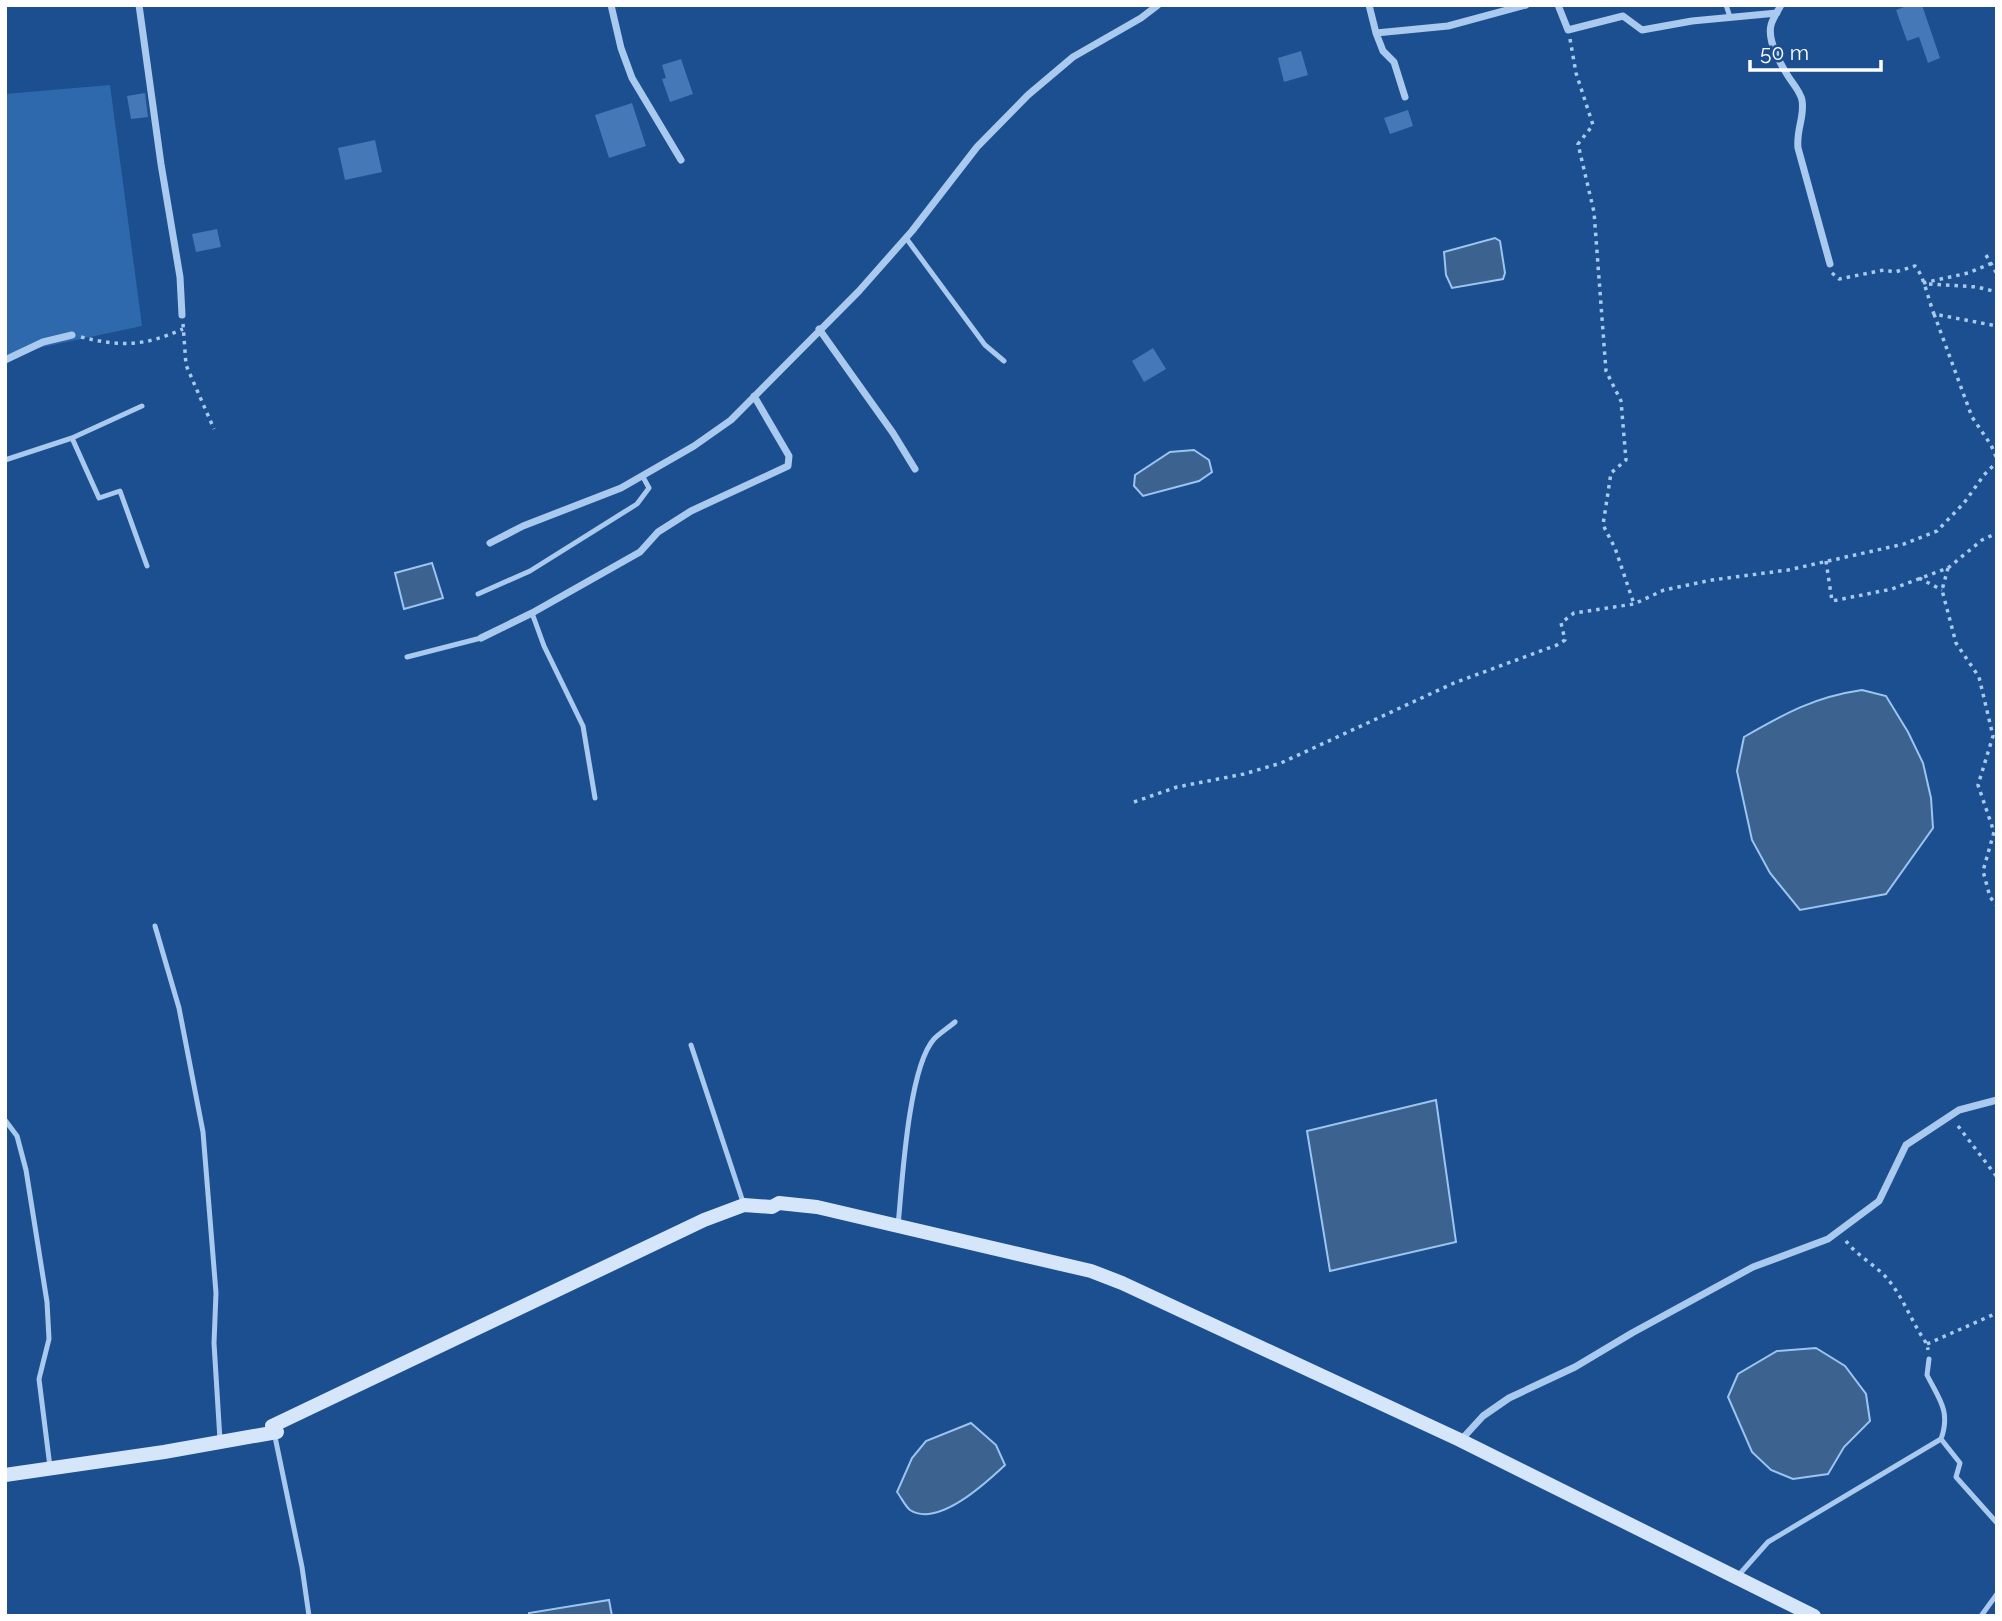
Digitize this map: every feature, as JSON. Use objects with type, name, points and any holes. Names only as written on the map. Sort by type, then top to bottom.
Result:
[{"type":"street","points":[[139,5],[180,277],[182,315]]},
{"type":"street","points":[[611,5],[621,48],[632,78],[681,160]]},
{"type":"street","points":[[490,543],[523,526],[643,477],[731,420],[859,291],[906,238],[977,147],[1028,95],[1073,58],[1158,5]]},
{"type":"street","points":[[1369,5],[1383,51],[1394,62],[1405,97]]},
{"type":"street","points":[[1376,33],[1448,26],[1526,5]]},
{"type":"street","points":[[1558,5],[1568,30],[1623,16],[1643,30],[1779,9]]},
{"type":"street","points":[[1779,9],[1771,26],[1772,38],[1780,62],[1800,93],[1803,110],[1796,134],[1798,148],[1830,264]]},
{"type":"street","points":[[819,329],[893,433],[915,470]]},
{"type":"street","points":[[5,360],[43,341],[72,335]]},
{"type":"street","points":[[481,638],[532,613],[640,552],[658,532],[691,510],[788,466],[789,456],[754,396]]},
{"type":"street","points":[[1460,1440],[1483,1416],[1509,1398],[1575,1367],[1753,1267],[1828,1238],[1878,1201],[1906,1145],[1959,1110],[1997,1100]]},
{"type":"street","points":[[5,1475],[164,1452],[276,1432],[272,1426],[704,1220],[744,1205],[772,1206],[779,1203],[817,1208],[898,1226],[1102,1275],[1460,1440],[1814,1616]]},
{"type":"lane","points":[[1726,5],[1730,17]]},
{"type":"lane","points":[[906,238],[985,345],[1003,361]]},
{"type":"lane","points":[[5,460],[72,438],[142,406]]},
{"type":"lane","points":[[72,438],[99,498],[120,491],[147,566]]},
{"type":"lane","points":[[478,594],[530,571],[637,505],[649,488],[643,477]]},
{"type":"lane","points":[[532,613],[544,646],[583,726],[595,798]]},
{"type":"lane","points":[[407,657],[481,638]]},
{"type":"lane","points":[[155,926],[179,1008],[203,1132],[216,1293],[214,1343],[220,1440]]},
{"type":"lane","points":[[898,1226],[909,1115],[922,1059],[933,1040],[955,1022]]},
{"type":"lane","points":[[691,1045],[744,1205]]},
{"type":"lane","points":[[5,1120],[17,1136],[26,1170],[45,1289],[49,1339],[39,1379],[50,1467]]},
{"type":"lane","points":[[1737,1577],[1768,1542],[1941,1439],[1946,1424],[1939,1394],[1927,1375],[1929,1359]]},
{"type":"lane","points":[[272,1426],[302,1567],[309,1616]]},
{"type":"lane","points":[[1941,1439],[1959,1463],[1956,1477],[1997,1523]]},
{"type":"lane","points":[[1981,1616],[1997,1594]]},
{"type":"path","points":[[1568,30],[1576,73],[1593,125],[1578,144],[1594,212],[1606,372],[1621,401],[1626,460],[1611,473],[1604,525],[1615,548],[1634,604]]},
{"type":"path","points":[[1986,255],[1997,274]]},
{"type":"path","points":[[1923,283],[1968,272],[1997,261]]},
{"type":"path","points":[[1134,802],[1177,787],[1244,774],[1281,763],[1454,683],[1557,645],[1565,640],[1561,623],[1569,615],[1634,604],[1664,590],[1712,580],[1788,570],[1904,544],[1937,531],[1964,503],[1997,460],[1991,445],[1972,417],[1921,272],[1915,266],[1895,272],[1884,270],[1839,279],[1833,276],[1830,264]]},
{"type":"path","points":[[1923,283],[1977,287],[1997,292]]},
{"type":"path","points":[[1934,314],[1997,326]]},
{"type":"path","points":[[182,315],[186,365],[214,429]]},
{"type":"path","points":[[72,335],[100,342],[132,345],[160,340],[183,329]]},
{"type":"path","points":[[1826,561],[1832,601],[1892,589],[1948,568],[1982,540],[1997,533]]},
{"type":"path","points":[[1948,568],[1942,590],[1956,643],[1979,677],[1993,736],[1978,785],[1994,832],[1983,871],[1990,897],[1997,906]]},
{"type":"path","points":[[1919,578],[1942,590]]},
{"type":"path","points":[[1950,1116],[1997,1177]]},
{"type":"path","points":[[1839,1231],[1851,1248],[1875,1266],[1891,1283],[1927,1344],[1929,1359]]},
{"type":"path","points":[[1927,1344],[1997,1313]]},
{"type":"shaded area","points":[[110,85],[142,326],[5,355],[5,94]]},
{"type":"shaded area","points":[[1495,238],[1500,241],[1505,273],[1503,279],[1452,288],[1446,275],[1444,252]]},
{"type":"shaded area","points":[[1194,450],[1209,460],[1212,472],[1199,481],[1143,496],[1134,486],[1135,475],[1170,452]]},
{"type":"shaded area","points":[[432,563],[443,598],[404,609],[395,573]]},
{"type":"shaded area","points":[[1862,690],[1886,696],[1908,732],[1923,763],[1931,798],[1933,828],[1886,894],[1800,910],[1770,873],[1752,840],[1737,771],[1744,737],[1801,707],[1829,697]]},
{"type":"shaded area","points":[[1436,1100],[1456,1242],[1330,1271],[1307,1131]]},
{"type":"shaded area","points":[[1816,1348],[1845,1366],[1866,1394],[1870,1421],[1844,1447],[1828,1474],[1793,1479],[1771,1470],[1752,1452],[1728,1397],[1738,1374],[1777,1351]]},
{"type":"shaded area","points":[[971,1423],[996,1445],[1005,1465],[987,1482],[948,1508],[921,1514],[910,1510],[897,1492],[912,1458],[926,1441]]},
{"type":"shaded area","points":[[609,1600],[612,1616],[529,1616],[529,1613]]},
{"type":"building","points":[[1909,5],[1922,5],[1940,58],[1928,63],[1919,37],[1907,41],[1896,10]]},
{"type":"building","points":[[1301,51],[1308,75],[1284,82],[1278,58]]},
{"type":"building","points":[[681,59],[693,94],[670,102],[662,79],[666,78],[662,65]]},
{"type":"building","points":[[145,93],[148,117],[131,119],[127,96]]},
{"type":"building","points":[[632,103],[646,146],[609,158],[595,115]]},
{"type":"building","points":[[1408,110],[1413,126],[1390,134],[1384,118]]},
{"type":"building","points":[[375,140],[382,172],[345,180],[338,148]]},
{"type":"building","points":[[217,229],[221,247],[196,252],[192,234]]},
{"type":"building","points":[[1153,348],[1166,369],[1144,382],[1132,361]]}]
